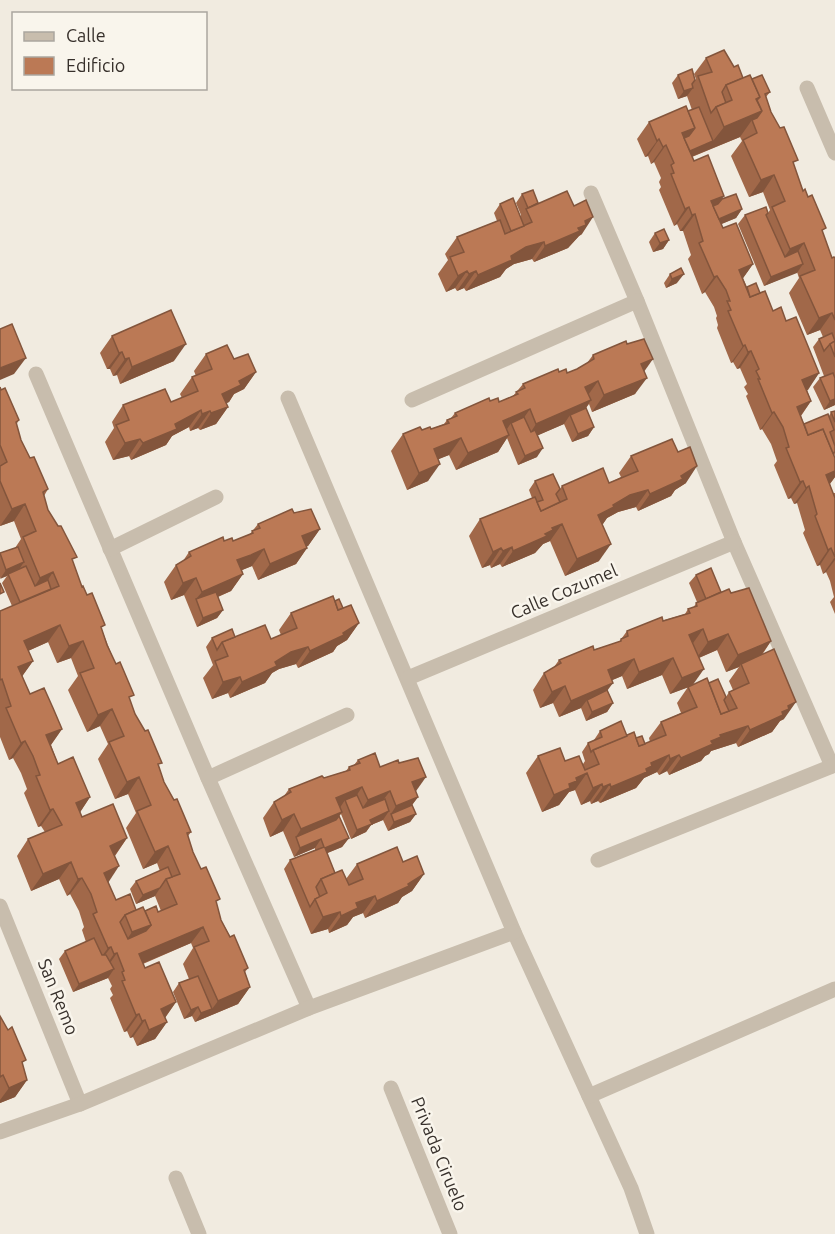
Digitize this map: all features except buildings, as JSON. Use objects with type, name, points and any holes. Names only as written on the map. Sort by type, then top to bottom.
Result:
[{"type":"street","points":[[807,88],[835,153]]},
{"type":"street","points":[[591,193],[638,300],[734,542],[834,765],[598,860]]},
{"type":"street","points":[[411,400],[638,300]]},
{"type":"street","points":[[36,374],[208,778],[309,1008]]},
{"type":"street","points":[[288,398],[514,932],[631,1188],[646,1234]]},
{"type":"street","points":[[110,549],[216,497]]},
{"type":"street","name":"Calle Cozumel","points":[[408,678],[734,542]]},
{"type":"street","points":[[208,778],[347,715]]},
{"type":"street","name":"San Remo","points":[[0,906],[80,1104]]},
{"type":"street","points":[[0,1132],[80,1104],[309,1008],[514,932]]},
{"type":"street","points":[[589,1096],[835,989]]},
{"type":"street","name":"Privada Ciruelo","points":[[391,1088],[450,1234]]},
{"type":"street","points":[[176,1178],[199,1234]]}]
